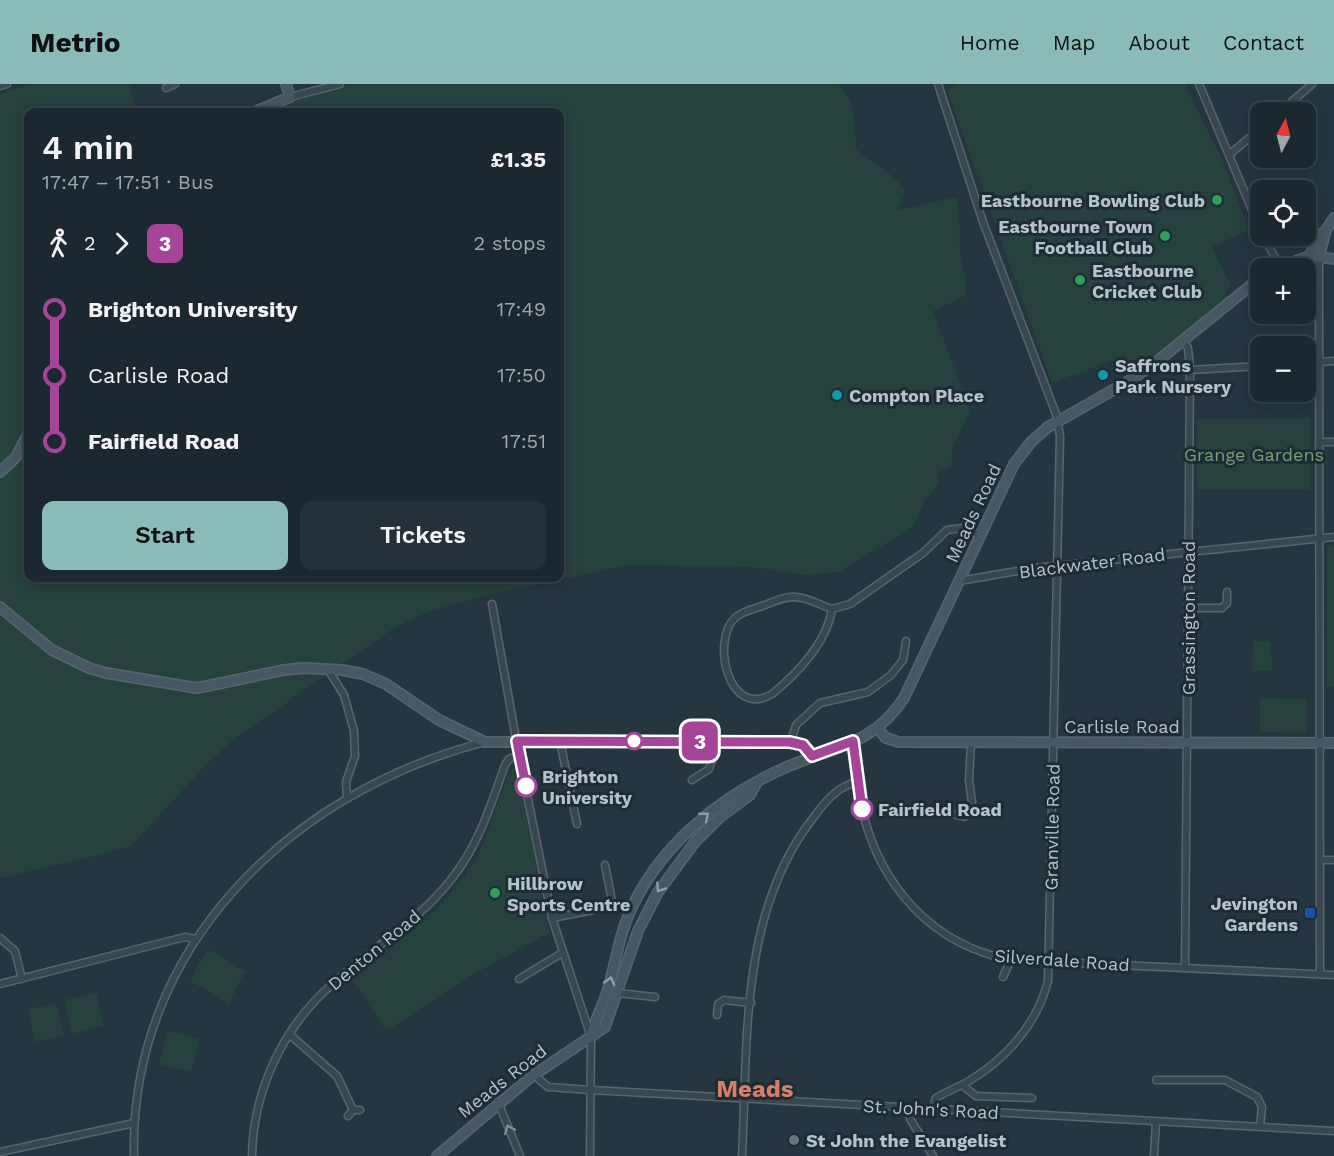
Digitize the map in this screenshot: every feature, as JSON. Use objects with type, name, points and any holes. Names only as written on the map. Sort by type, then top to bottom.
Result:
[{"type":"street","points":[[0,86],[7,84]]},
{"type":"street","points":[[166,88],[175,84]]},
{"type":"street","points":[[286,84],[290,97]]},
{"type":"street","points":[[264,108],[290,97],[340,84]]},
{"type":"street","name":"Granville Road","points":[[933,1109],[936,1098],[962,1085],[1001,1058],[1031,1022],[1045,993],[1050,962],[1060,436],[1058,421],[983,222],[938,84]]},
{"type":"street","points":[[1198,84],[1250,204]]},
{"type":"street","points":[[1292,102],[1312,84]]},
{"type":"street","points":[[1230,154],[1250,137]]},
{"type":"street","points":[[1320,974],[1319,442],[1315,256],[1334,218]]},
{"type":"street","points":[[1308,258],[1315,256],[1334,259]]},
{"type":"street","name":"Meads Road","points":[[591,1037],[628,918],[656,866],[706,815],[746,788],[777,771],[878,729],[904,698],[1014,464],[1030,441],[1058,421],[1129,381],[1184,342],[1250,286]]},
{"type":"street","name":"Grassington Road","points":[[1184,342],[1188,348],[1190,370],[1185,968]]},
{"type":"street","points":[[1318,362],[1334,361]]},
{"type":"street","points":[[1190,370],[1250,367]]},
{"type":"street","points":[[0,472],[16,457],[24,442]]},
{"type":"street","points":[[1319,442],[1334,442]]},
{"type":"street","points":[[832,609],[830,623],[817,645],[772,694],[763,698],[752,698],[733,687],[728,677],[725,650],[730,624],[737,616],[790,597],[801,598],[832,609],[850,604],[923,553],[947,530],[962,528],[980,535]]},
{"type":"street","name":"Blackwater Road","points":[[959,581],[1057,566],[1334,537]]},
{"type":"street","points":[[1188,608],[1222,608],[1227,603],[1227,592]]},
{"type":"street","points":[[492,604],[519,755],[552,918],[591,1037],[590,1156]]},
{"type":"street","points":[[0,607],[52,650],[89,669],[197,688],[284,670],[327,668],[374,678],[439,720],[485,742]]},
{"type":"street","points":[[790,742],[796,725],[820,703],[868,692],[891,675],[903,660],[906,641]]},
{"type":"street","points":[[327,668],[344,695],[354,731],[355,756],[346,782],[347,798]]},
{"type":"street","name":"Carlisle Road","points":[[878,729],[886,738],[899,742],[1334,743]]},
{"type":"street","points":[[560,741],[576,824]]},
{"type":"street","name":"Silverdale Road","points":[[853,741],[862,809],[878,854],[893,883],[913,909],[937,930],[960,944],[977,952],[1011,960],[1334,975]]},
{"type":"street","points":[[134,1156],[134,1123],[144,1052],[167,991],[196,939],[252,872],[293,835],[347,798],[411,764],[485,742],[790,742],[803,745],[812,756]]},
{"type":"street","points":[[692,780],[709,769],[713,742]]},
{"type":"street","points":[[945,812],[964,817],[972,807],[969,771],[971,742]]},
{"type":"street","name":"Denton Road","points":[[252,1156],[256,1119],[263,1090],[272,1064],[289,1034],[330,985],[414,918],[452,878],[465,861],[483,825],[505,765],[509,759],[519,755]]},
{"type":"street","points":[[742,1156],[751,1003],[758,946],[767,902],[798,837],[839,789],[858,782]]},
{"type":"street","name":"Meads Road","points":[[436,1156],[498,1102],[605,1027],[643,919],[664,882],[695,842],[720,818],[750,795],[756,784]]},
{"type":"street","points":[[1320,860],[1334,861]]},
{"type":"street","points":[[552,918],[613,906],[605,865]]},
{"type":"street","points":[[0,984],[185,937],[196,939]]},
{"type":"street","points":[[0,938],[15,951],[22,979]]},
{"type":"street","points":[[519,979],[562,953]]},
{"type":"street","points":[[1003,977],[1011,960]]},
{"type":"street","points":[[618,993],[655,997]]},
{"type":"street","points":[[717,1015],[717,1006],[724,1000],[751,1003]]},
{"type":"street","points":[[289,1034],[337,1076],[356,1110],[348,1116]]},
{"type":"street","name":"St. John's Road","points":[[534,1075],[548,1087],[1334,1131]]},
{"type":"street","points":[[1156,1080],[1225,1080],[1257,1097],[1262,1107],[1260,1127]]},
{"type":"street","points":[[962,1085],[976,1096],[1032,1098]]},
{"type":"street","points":[[498,1102],[520,1156]]},
{"type":"street","points":[[908,1107],[910,1119],[930,1155]]},
{"type":"street","points":[[1154,1156],[1156,1121]]},
{"type":"street","points":[[0,1152],[134,1123]]},
{"type":"green space","points":[[33,84],[129,84],[136,108],[24,108],[24,582],[549,582],[488,595],[427,612],[394,628],[234,739],[205,766],[132,845],[108,853],[0,878],[0,93]]},
{"type":"green space","points":[[355,84],[837,84],[844,91],[852,106],[856,149],[896,179],[906,192],[896,210],[957,197],[960,255],[966,283],[965,296],[933,311],[970,411],[953,447],[951,467],[939,472],[937,476],[940,483],[925,500],[913,527],[839,572],[804,575],[753,567],[629,565],[629,562],[628,565],[564,579],[564,108],[274,108],[294,99]]},
{"type":"green space","points":[[957,84],[1185,84],[1221,157],[1249,230],[1212,247],[1233,285],[1226,291],[1226,298],[1145,364],[1132,371],[1125,356],[1052,383],[947,90]]},
{"type":"green space","name":"Grange Gardens","points":[[1311,418],[1311,489],[1197,489],[1197,419]]},
{"type":"green space","points":[[1334,545],[1334,687],[1327,687],[1327,546]]},
{"type":"green space","points":[[1253,641],[1271,641],[1272,671],[1252,671]]},
{"type":"green space","points":[[1260,698],[1307,699],[1307,733],[1260,732]]},
{"type":"green space","name":"Hillbrow Sports Centre","points":[[514,766],[519,775],[549,933],[472,975],[386,1031],[351,978],[420,923],[452,892],[477,856]]},
{"type":"green space","points":[[207,949],[245,971],[229,1003],[190,981]]},
{"type":"green space","points":[[96,992],[104,1026],[72,1034],[64,1000]]},
{"type":"green space","points":[[56,1003],[64,1035],[34,1042],[28,1009]]},
{"type":"green space","points":[[168,1031],[200,1039],[191,1072],[159,1064]]},
{"type":"bus line","name":"3","points":[[526,786],[517,741],[796,742],[807,748],[812,756],[853,741],[862,809]]},
{"type":"place","name":"Eastbourne Bowling Club","points":[[1217,200]]},
{"type":"place","name":"Eastbourne Town Football Club","points":[[1165,236]]},
{"type":"place","name":"Eastbourne Cricket Club","points":[[1080,280]]},
{"type":"place","name":"Saffrons Park Nursery","points":[[1103,375]]},
{"type":"place","name":"Compton Place","points":[[837,395]]},
{"type":"place","name":"Brighton University","points":[[526,786]]},
{"type":"place","name":"Fairfield Road","points":[[862,809]]},
{"type":"place","name":"Hillbrow Sports Centre","points":[[495,893]]},
{"type":"place","name":"Jevington Gardens","points":[[1310,913]]},
{"type":"place","name":"St John the Evangelist","points":[[794,1140]]},
{"type":"district","name":"Meads","points":[[755,1089]]}]
